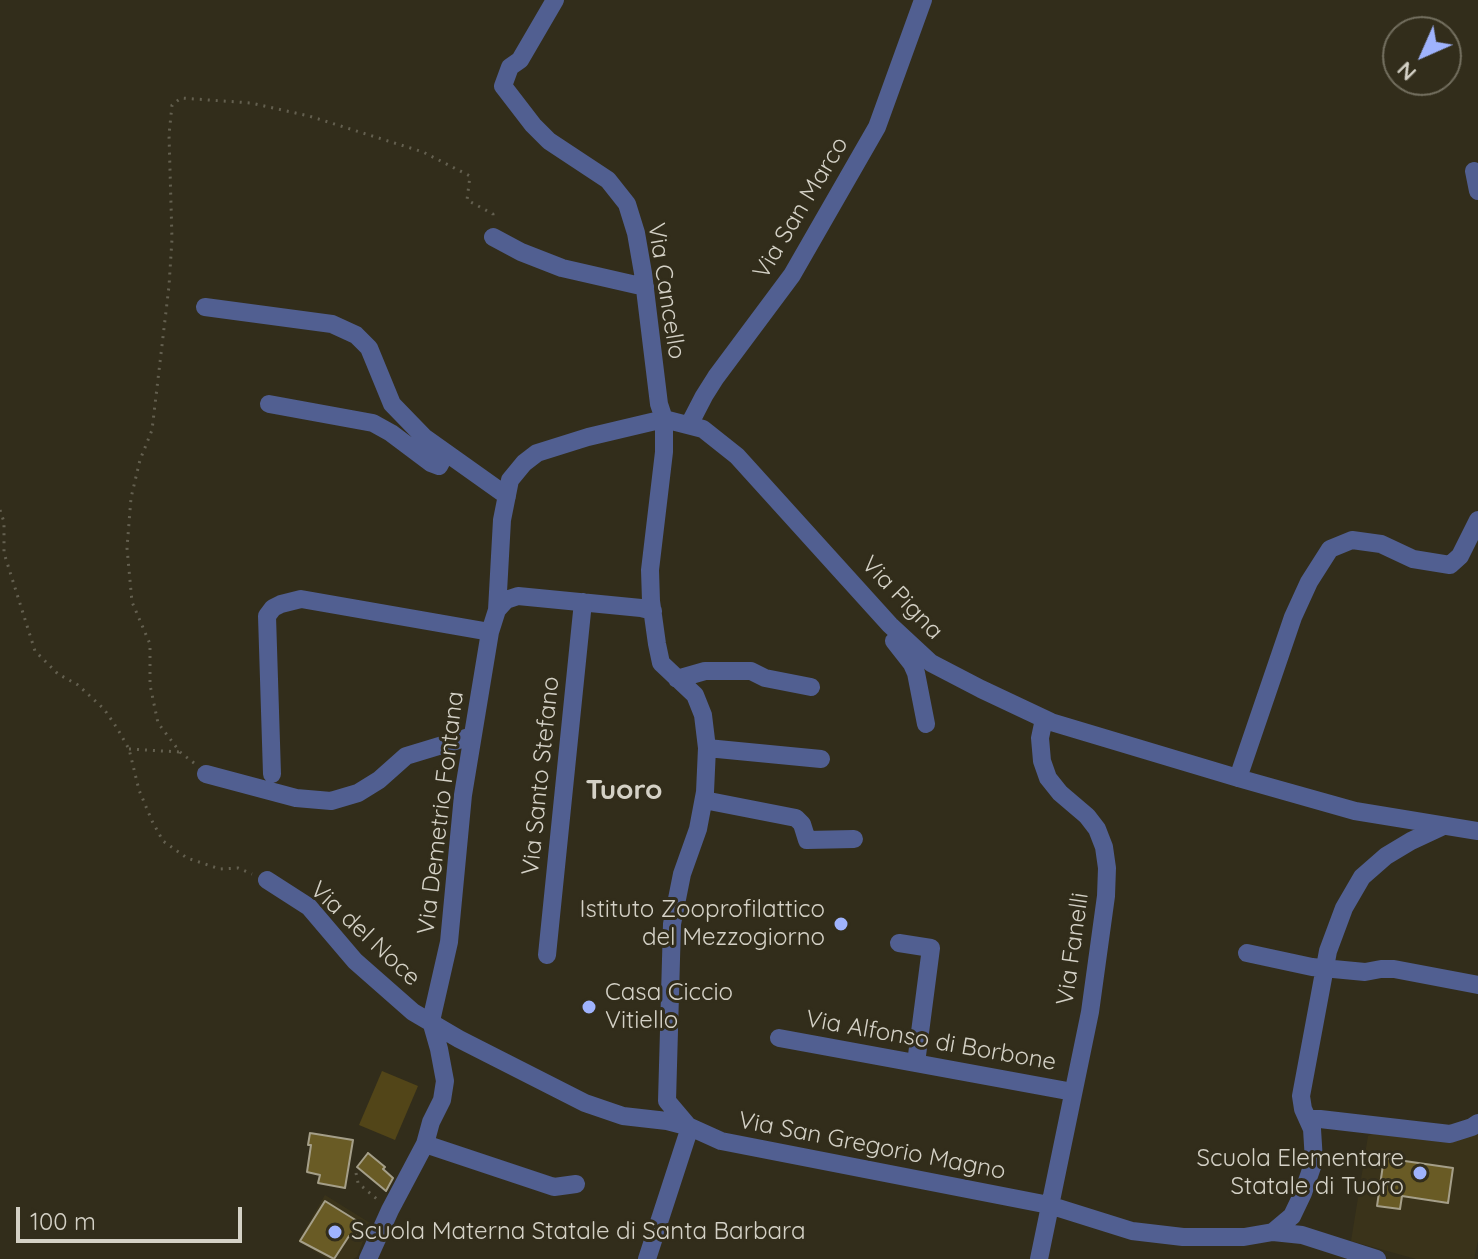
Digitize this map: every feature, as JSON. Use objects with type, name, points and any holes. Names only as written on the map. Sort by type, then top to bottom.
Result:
[{"type":"street","name":"Via Cancello","points":[[555,0],[520,60],[510,67],[503,86],[549,141],[608,180],[627,204],[636,233],[659,404],[664,419],[664,452],[650,570],[653,611],[661,663],[695,695],[703,715],[707,748],[704,800],[698,829],[682,874],[672,924],[667,1101],[690,1127]]},
{"type":"street","name":"Via San Marco","points":[[689,425],[716,377],[792,275],[877,127],[923,0]]},
{"type":"street","points":[[1474,171],[1478,191]]},
{"type":"street","points":[[493,237],[562,268],[645,287]]},
{"type":"street","points":[[205,307],[332,324],[356,335],[369,348],[392,404],[424,437],[507,496]]},
{"type":"street","points":[[269,404],[373,423],[439,466],[446,453]]},
{"type":"street","name":"Via Pigna","points":[[664,419],[703,429],[737,456],[890,625],[931,663],[1044,719],[1355,811],[1478,831]]},
{"type":"street","name":"Via Demetrio Fontana","points":[[431,1021],[449,942],[463,795],[490,632],[497,610],[502,520],[510,480],[537,453],[664,419]]},
{"type":"street","points":[[1238,778],[1293,617],[1309,582],[1330,549],[1352,540],[1381,544],[1413,559],[1450,565],[1460,556],[1478,520]]},
{"type":"street","points":[[831,560],[849,589],[912,664],[926,724]]},
{"type":"street","points":[[497,610],[506,600],[518,596],[653,611]]},
{"type":"street","points":[[272,774],[267,616],[273,608],[301,599],[490,632]]},
{"type":"street","name":"Via Santo Stefano","points":[[547,955],[583,602]]},
{"type":"street","points":[[677,679],[705,671],[751,671],[765,678],[811,687]]},
{"type":"street","name":"Via Fanelli","points":[[1039,1259],[1090,1012],[1107,868],[1097,829],[1048,778],[1042,761],[1040,738],[1044,719]]},
{"type":"street","points":[[206,774],[296,798],[331,801],[358,793],[379,780],[406,756],[472,736]]},
{"type":"street","points":[[707,748],[821,759]]},
{"type":"street","points":[[704,800],[796,818],[802,824],[807,840],[854,839]]},
{"type":"street","points":[[1273,1232],[1292,1216],[1314,1161],[1312,1129],[1301,1096],[1328,951],[1344,908],[1362,877],[1386,856],[1441,827]]},
{"type":"street","name":"Via del Noce","points":[[267,880],[309,907],[355,961],[413,1012],[459,1039],[585,1103],[623,1116],[690,1127]]},
{"type":"street","points":[[899,943],[931,948],[916,1063]]},
{"type":"street","points":[[1247,953],[1312,967],[1365,972],[1394,969],[1478,985]]},
{"type":"street","points":[[368,1259],[425,1144],[442,1100],[445,1081],[431,1021]]},
{"type":"street","name":"Via Alfonso di Borbone","points":[[779,1038],[1073,1092]]},
{"type":"street","points":[[1308,1119],[1450,1134],[1478,1123]]},
{"type":"street","points":[[647,1259],[690,1127]]},
{"type":"street","name":"Via San Gregorio Magno","points":[[690,1127],[721,1141],[1049,1205],[1136,1232],[1183,1237],[1244,1237],[1273,1232],[1302,1235],[1377,1259]]},
{"type":"street","points":[[425,1144],[554,1187],[576,1184]]},
{"type":"path","points":[[206,774],[180,752],[158,723],[150,685],[150,644],[132,602],[127,548],[131,498],[140,460],[152,430],[169,286],[172,239],[169,135],[172,105],[181,98],[251,103],[309,116],[423,152],[470,176],[467,200],[493,214],[493,237]]},
{"type":"path","points":[[0,510],[4,522],[4,553],[35,651],[58,674],[78,685],[104,709],[129,749],[139,790],[163,841],[187,858],[220,869],[238,868],[267,880]]},
{"type":"path","points":[[129,749],[180,752]]},
{"type":"path","points":[[356,1173],[358,1183],[390,1210]]},
{"type":"shaded area","points":[[382,1071],[418,1086],[395,1140],[359,1125]]},
{"type":"shaded area","name":"Scuola Elementare Statale di Tuoro","points":[[1478,1131],[1478,1241],[1474,1259],[1416,1259],[1351,1241],[1368,1136],[1375,1132]]},
{"type":"shaded area","name":"Scuola Materna Statale di Santa Barbara","points":[[325,1195],[370,1223],[357,1257],[353,1259],[327,1259],[298,1241]]},
{"type":"building","points":[[310,1133],[353,1140],[345,1188],[318,1183],[320,1175],[307,1172]]},
{"type":"building","points":[[368,1153],[393,1178],[386,1191],[357,1167]]},
{"type":"building","points":[[1384,1158],[1453,1168],[1448,1203],[1402,1196],[1400,1209],[1377,1206]]},
{"type":"building","name":"Scuola Materna Statale di Santa Barbara","points":[[325,1201],[362,1224],[353,1239],[349,1236],[334,1259],[300,1241]]},
{"type":"place","name":"Istituto Zooprofilattico del Mezzogiorno","points":[[841,924]]},
{"type":"place","name":"Casa Ciccio Vitiello","points":[[589,1007]]},
{"type":"place","name":"Scuola Elementare Statale di Tuoro","points":[[1420,1173]]},
{"type":"place","name":"Scuola Materna Statale di Santa Barbara","points":[[335,1232]]},
{"type":"district","name":"Tuoro","points":[[624,791]]}]
